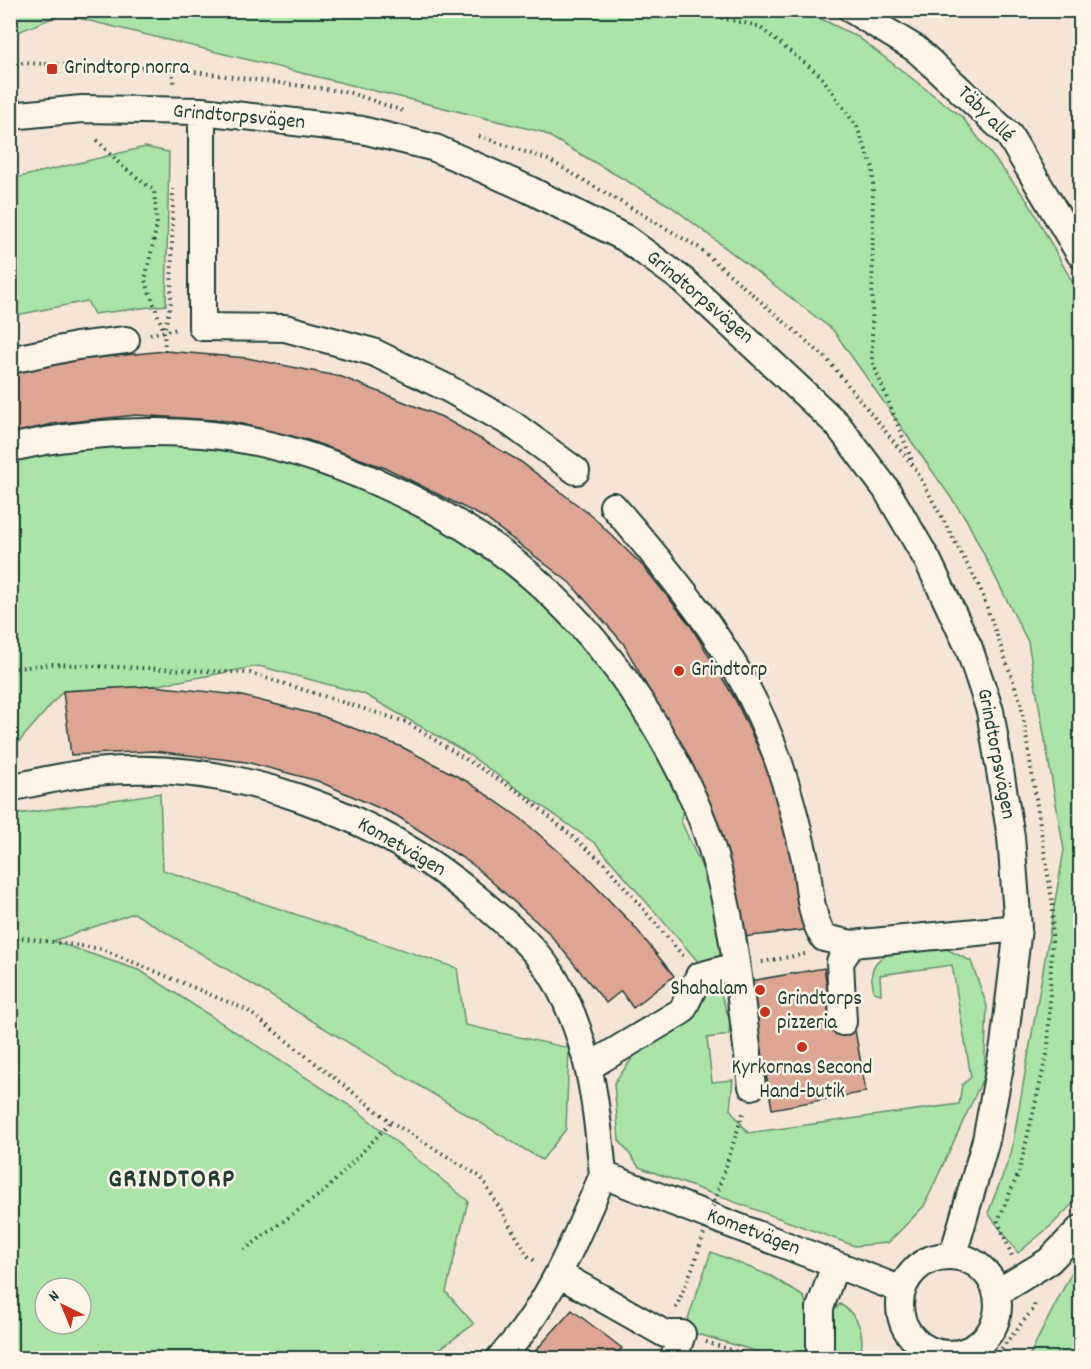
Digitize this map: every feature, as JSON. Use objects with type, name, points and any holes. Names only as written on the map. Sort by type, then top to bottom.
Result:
[{"type":"street","name":"Täby allé","points":[[852,10],[916,49],[1009,135],[1080,254]]},
{"type":"street","name":"Grindtorpsvägen","points":[[10,116],[82,109],[202,111],[362,130],[425,145],[528,189],[625,238],[684,280],[837,424],[886,489],[928,561],[969,648],[990,711],[1011,837],[1018,928],[1004,1045],[990,1119],[954,1255]]},
{"type":"street","points":[[202,111],[202,327],[285,328],[373,352],[447,388],[512,424],[576,471]]},
{"type":"street","points":[[10,360],[77,346],[126,340]]},
{"type":"street","points":[[10,448],[101,432],[203,434],[290,451],[392,489],[460,526],[496,549],[531,576],[600,647],[648,714],[694,799],[718,875],[736,966],[752,1086]]},
{"type":"street","points":[[613,506],[696,605],[742,679],[765,725],[780,765],[805,860],[815,925],[824,938],[852,944],[1018,928]]},
{"type":"street","name":"Kometvägen","points":[[10,788],[96,772],[149,771],[204,776],[259,786],[339,813],[410,850],[451,876],[527,942],[556,981],[573,1016],[590,1066],[603,1175],[902,1290]]},
{"type":"street","points":[[843,1022],[840,962],[852,944]]},
{"type":"street","points":[[590,1066],[682,1011],[699,976],[736,966]]},
{"type":"street","points":[[500,1359],[522,1336],[559,1274],[603,1175]]},
{"type":"street","points":[[998,1292],[1049,1261],[1080,1229]]},
{"type":"street","points":[[954,1255],[968,1258],[982,1267],[992,1278],[998,1292],[999,1309],[995,1326],[985,1340],[971,1350],[954,1354],[917,1352],[903,1321],[900,1302],[902,1290],[908,1278],[922,1264],[940,1256],[954,1255]]},
{"type":"street","points":[[820,1359],[820,1308],[835,1265]]},
{"type":"street","points":[[559,1274],[674,1334],[674,1359]]},
{"type":"path","points":[[686,10],[758,26],[821,76],[857,127],[873,168],[872,361],[915,468],[980,588],[1021,703],[1053,907],[1048,1050],[1019,1172],[998,1221],[1014,1260]]},
{"type":"path","points":[[11,66],[23,63],[172,69],[348,92],[415,115]]},
{"type":"path","points":[[172,69],[176,112]]},
{"type":"path","points":[[471,134],[549,160],[698,247],[827,358],[915,468]]},
{"type":"path","points":[[97,140],[120,164],[154,191],[156,225],[145,280],[164,331]]},
{"type":"path","points":[[165,351],[164,331],[171,303],[174,178]]},
{"type":"path","points":[[126,340],[164,331],[202,327]]},
{"type":"path","points":[[10,669],[52,664],[250,673],[406,722],[522,794],[605,864],[699,976]]},
{"type":"path","points":[[10,971],[12,936],[102,950],[247,1010],[391,1122],[481,1178],[528,1256],[559,1274]]},
{"type":"path","points":[[736,966],[805,954]]},
{"type":"path","points":[[752,1086],[694,1264],[674,1334],[757,1359]]},
{"type":"path","points":[[243,1250],[326,1190],[391,1122]]},
{"type":"path","points":[[994,1359],[1000,1355],[1036,1302]]},
{"type":"green space","points":[[10,11],[805,11],[858,37],[962,117],[1027,200],[1080,296],[1080,1196],[1053,1224],[1018,1253],[988,1213],[1011,1154],[1064,850],[1028,642],[966,519],[833,330],[672,207],[542,132],[62,14],[11,35]]},
{"type":"green space","points":[[145,147],[169,152],[166,305],[94,314],[87,301],[11,316],[11,179]]},
{"type":"green space","points":[[108,437],[225,442],[365,479],[483,546],[585,644],[628,692],[685,793],[681,821],[708,881],[723,951],[716,965],[701,965],[596,844],[462,750],[364,694],[259,666],[153,686],[63,691],[11,751],[11,459]]},
{"type":"green space","points":[[160,793],[163,870],[457,968],[465,1025],[569,1048],[566,1129],[542,1160],[134,913],[53,941],[141,971],[358,1111],[468,1201],[446,1292],[474,1324],[427,1358],[11,1358],[11,815]]},
{"type":"green space","points":[[944,948],[971,961],[987,1006],[984,1076],[924,1206],[888,1243],[855,1246],[639,1167],[619,1140],[614,1083],[677,998],[719,988],[730,1021],[729,1035],[707,1038],[712,1082],[733,1080],[730,1109],[748,1133],[959,1104],[962,1085],[971,1077],[952,965],[880,975],[881,994],[874,992],[872,980],[875,964],[891,953],[913,949]]},
{"type":"green space","points":[[711,1252],[771,1276],[804,1297],[810,1322],[811,1358],[779,1358],[684,1330]]},
{"type":"green space","points":[[1080,1256],[1080,1358],[1028,1358]]},
{"type":"green space","points":[[840,1304],[853,1315],[860,1327],[862,1342],[860,1358],[831,1358],[831,1314]]},
{"type":"building","name":"Grindtorp","points":[[165,351],[247,358],[342,377],[442,417],[521,462],[592,516],[644,567],[691,626],[735,699],[769,771],[796,866],[804,930],[743,937],[693,770],[623,643],[570,583],[485,518],[388,469],[308,440],[229,421],[136,415],[52,424],[10,434],[10,372],[64,361]]},
{"type":"building","points":[[153,686],[238,695],[322,716],[402,747],[468,782],[520,818],[579,869],[634,926],[674,976],[633,1008],[621,991],[606,1003],[548,932],[472,864],[397,816],[318,781],[246,762],[154,751],[71,755],[63,691]]},
{"type":"building","points":[[824,968],[835,1034],[855,1030],[866,1092],[772,1109],[750,981]]},
{"type":"building","points":[[572,1310],[622,1348],[613,1358],[529,1358]]},
{"type":"place","name":"Grindtorp norra","points":[[52,69]]},
{"type":"place","name":"Grindtorp","points":[[679,671]]},
{"type":"place","name":"Shahalam","points":[[760,990]]},
{"type":"place","name":"Grindtorps pizzeria","points":[[765,1012]]},
{"type":"place","name":"Kyrkornas Second Hand-butik","points":[[802,1047]]},
{"type":"district","name":"GRINDTORP","points":[[172,1180]]}]
